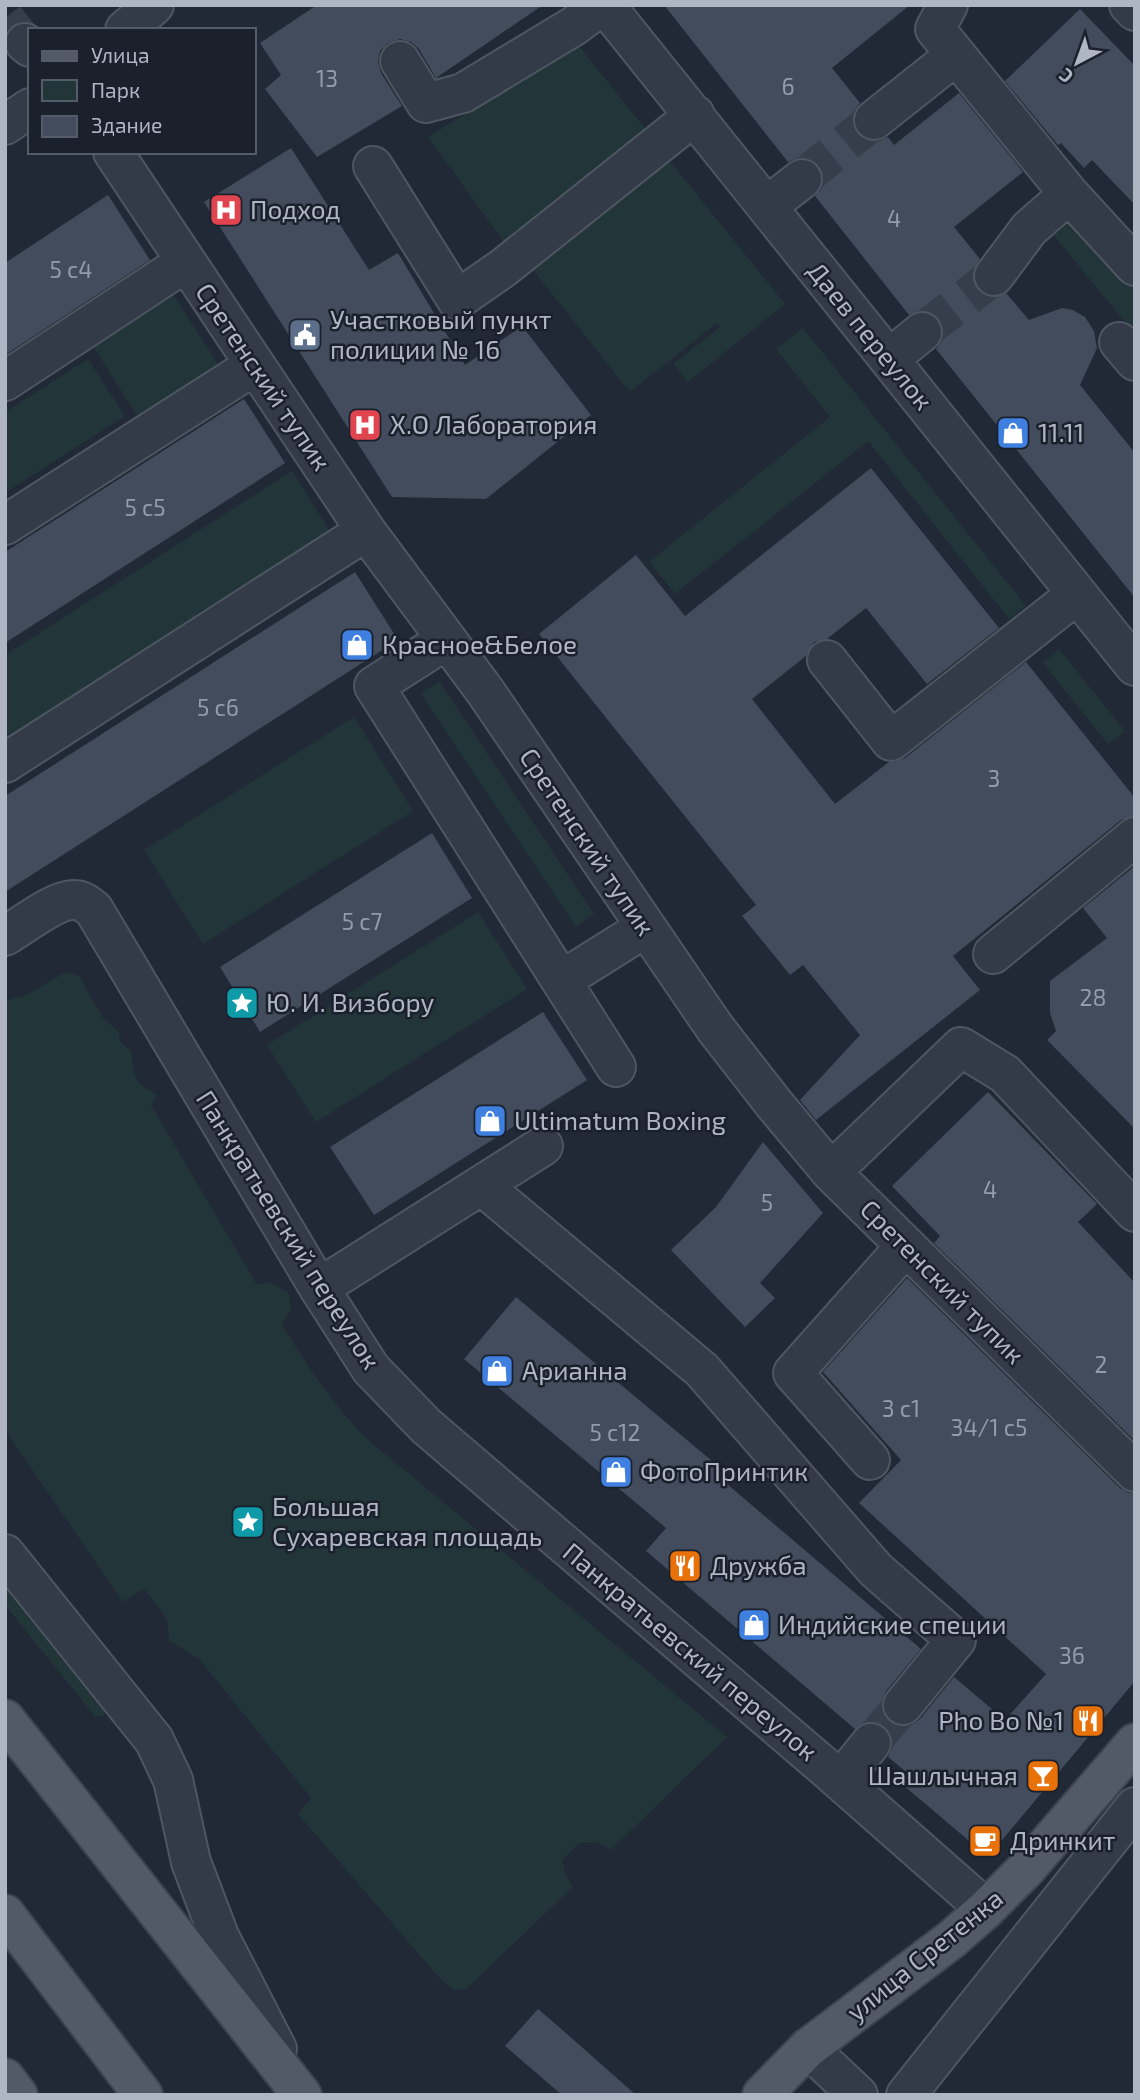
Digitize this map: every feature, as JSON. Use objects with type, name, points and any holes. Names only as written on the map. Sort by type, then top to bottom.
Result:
[{"type":"main road","points":[[5,1719],[300,2092]]},
{"type":"main road","name":"улица Сретенка","points":[[762,2095],[808,2048],[952,1940],[986,1909],[1026,1869],[1135,1743]]},
{"type":"main road","points":[[5,1914],[144,2095]]},
{"type":"main road","points":[[5,2078],[18,2095]]},
{"type":"street","points":[[127,28],[154,5]]},
{"type":"street","points":[[400,61],[426,103],[463,93],[604,5]]},
{"type":"street","name":"Даев переулок","points":[[604,5],[1135,666]]},
{"type":"street","points":[[948,5],[935,30],[1069,194],[1130,252]]},
{"type":"street","points":[[1129,5],[1135,11]]},
{"type":"street","points":[[874,120],[956,55]]},
{"type":"street","points":[[5,125],[28,109]]},
{"type":"street","points":[[373,166],[457,300],[503,268],[695,115]]},
{"type":"street","name":"Сретенский тупик","points":[[114,154],[366,531],[485,691],[715,1028],[831,1172],[1135,1472]]},
{"type":"street","points":[[767,206],[802,179]]},
{"type":"street","points":[[994,276],[1030,229],[1069,194]]},
{"type":"street","points":[[5,381],[186,262]]},
{"type":"street","points":[[889,359],[922,332]]},
{"type":"street","points":[[5,525],[255,365]]},
{"type":"street","points":[[5,763],[366,531]]},
{"type":"street","points":[[827,660],[891,741],[1077,594]]},
{"type":"street","points":[[446,640],[374,685],[616,1067]]},
{"type":"street","points":[[992,954],[1135,838]]},
{"type":"street","name":"Панкратьевский переулок","points":[[5,936],[60,903],[74,900],[86,903],[94,910],[319,1288],[371,1369],[426,1426],[841,1780],[986,1909]]},
{"type":"street","points":[[562,981],[645,928]]},
{"type":"street","points":[[831,1172],[961,1047],[1005,1074],[1135,1212]]},
{"type":"street","points":[[319,1288],[543,1146]]},
{"type":"street","points":[[481,1185],[702,1370],[876,1570],[956,1640],[903,1705]]},
{"type":"street","points":[[870,1460],[793,1373],[905,1247]]},
{"type":"street","points":[[5,1554],[154,1740],[173,1780],[191,1862],[219,1936],[300,2092]]},
{"type":"street","points":[[841,1780],[871,1743]]},
{"type":"street","points":[[906,2095],[1135,1807]]},
{"type":"street","points":[[808,2048],[858,2095]]},
{"type":"green space","points":[[579,46],[651,136],[509,249],[428,137]]},
{"type":"green space","points":[[665,155],[785,304],[688,382],[673,364],[720,327],[717,323],[630,392],[529,265]]},
{"type":"green space","points":[[1074,217],[1135,284],[1135,334],[1054,236]]},
{"type":"green space","points":[[171,291],[220,367],[139,419],[91,343]]},
{"type":"green space","points":[[803,328],[1026,606],[1009,619],[868,441],[675,594],[649,562],[830,417],[776,349]]},
{"type":"green space","points":[[88,359],[125,416],[8,491],[5,487],[5,412]]},
{"type":"green space","points":[[292,471],[333,536],[5,746],[5,655]]},
{"type":"green space","points":[[1059,649],[1125,731],[1108,744],[1043,663]]},
{"type":"green space","points":[[439,681],[594,914],[576,927],[421,694]]},
{"type":"green space","points":[[354,717],[413,811],[203,944],[144,850]]},
{"type":"green space","points":[[478,912],[527,989],[316,1122],[267,1045]]},
{"type":"green space","points":[[66,972],[79,976],[103,1018],[119,1032],[120,1041],[132,1053],[137,1079],[157,1095],[151,1105],[257,1285],[270,1282],[288,1292],[291,1308],[282,1325],[342,1412],[367,1439],[727,1737],[611,1850],[597,1842],[579,1843],[562,1860],[565,1873],[573,1887],[466,1989],[454,1990],[443,1982],[298,1814],[311,1798],[200,1660],[169,1640],[167,1619],[144,1589],[123,1602],[5,1430],[5,1003],[15,997],[22,997]]},
{"type":"green space","points":[[5,1584],[106,1709],[103,1716],[96,1717],[93,1714],[5,1605]]},
{"type":"building","points":[[317,5],[543,5],[436,78],[419,49],[411,42],[400,39],[388,43],[380,51],[378,62],[381,73],[402,106],[317,157],[265,89],[281,75],[260,43]]},
{"type":"building","points":[[664,5],[910,5],[832,68],[860,103],[853,113],[853,124],[857,134],[865,140],[877,142],[888,137],[894,145],[959,93],[1023,172],[954,227],[980,259],[972,274],[980,293],[992,298],[1006,293],[1029,320],[1062,308],[1073,310],[1085,317],[1094,331],[1097,348],[1080,385],[1135,453],[1135,598],[936,349],[943,339],[944,329],[939,319],[929,311],[918,311],[909,315],[815,196],[822,188],[824,177],[819,165],[800,157],[788,162]]},
{"type":"building","points":[[1080,9],[1135,66],[1135,205],[1092,160],[1084,168],[1061,143],[1058,145],[1005,81]]},
{"type":"building","points":[[291,148],[369,270],[398,253],[465,365],[522,326],[591,415],[486,499],[392,497],[204,202]]},
{"type":"building","points":[[108,195],[150,260],[5,355],[5,263]]},
{"type":"building","points":[[244,399],[285,463],[5,643],[5,552]]},
{"type":"building","points":[[871,468],[999,628],[927,684],[866,608],[827,639],[814,642],[806,656],[752,699],[835,804],[889,762],[905,758],[1026,662],[1135,798],[1135,816],[1121,820],[953,956],[980,990],[816,1120],[800,1100],[860,1035],[803,965],[790,975],[742,916],[756,905],[539,634],[636,555],[685,616]]},
{"type":"building","points":[[355,572],[398,640],[5,892],[5,796]]},
{"type":"building","points":[[432,833],[472,898],[260,1032],[220,967]]},
{"type":"building","points":[[1135,866],[1135,1129],[1047,1040],[1056,1031],[1050,1013],[1050,981],[1107,938],[1083,908]]},
{"type":"building","points":[[543,1012],[587,1080],[374,1215],[330,1147]]},
{"type":"building","points":[[988,1092],[1097,1204],[1078,1222],[1135,1283],[1135,1441],[934,1243],[940,1236],[892,1186]]},
{"type":"building","points":[[763,1142],[823,1213],[760,1283],[775,1298],[745,1327],[671,1250],[716,1207]]},
{"type":"building","points":[[907,1278],[1120,1488],[1135,1493],[1135,1681],[988,1857],[902,1784],[910,1775],[888,1757],[893,1746],[892,1736],[885,1726],[874,1721],[863,1723],[855,1729],[646,1551],[666,1528],[464,1359],[516,1297],[718,1466],[713,1472],[921,1649],[886,1691],[882,1712],[889,1721],[900,1727],[911,1725],[920,1719],[954,1677],[1005,1720],[1046,1674],[859,1503],[901,1460],[823,1372]]},
{"type":"building","points":[[538,2009],[636,2095],[562,2095],[505,2046]]},
{"type":"tunnel","points":[[5,18],[25,43]]},
{"type":"tunnel","points":[[802,179],[874,120]]},
{"type":"tunnel","points":[[922,332],[994,276]]},
{"type":"tunnel","points":[[871,1743],[903,1705]]},
{"type":"place","name":"Подход","points":[[226,210]]},
{"type":"place","name":"Участковый пункт полиции № 16","points":[[305,335]]},
{"type":"place","name":"X.O Лаборатория","points":[[365,425]]},
{"type":"place","name":"11.11","points":[[1013,433]]},
{"type":"place","name":"Красное&Белое","points":[[357,645]]},
{"type":"place","name":"Ю. И. Визбору","points":[[242,1003]]},
{"type":"place","name":"Ultimatum Boxing","points":[[490,1121]]},
{"type":"place","name":"Арианна","points":[[497,1371]]},
{"type":"place","name":"ФотоПринтик","points":[[616,1472]]},
{"type":"place","name":"Большая Сухаревская площадь","points":[[248,1522]]},
{"type":"place","name":"Дружба","points":[[685,1566]]},
{"type":"place","name":"Индийские специи","points":[[754,1625]]},
{"type":"place","name":"Pho Bo №1","points":[[1088,1721]]},
{"type":"place","name":"Шашлычная","points":[[1043,1776]]},
{"type":"place","name":"Дринкит","points":[[985,1841]]}]
